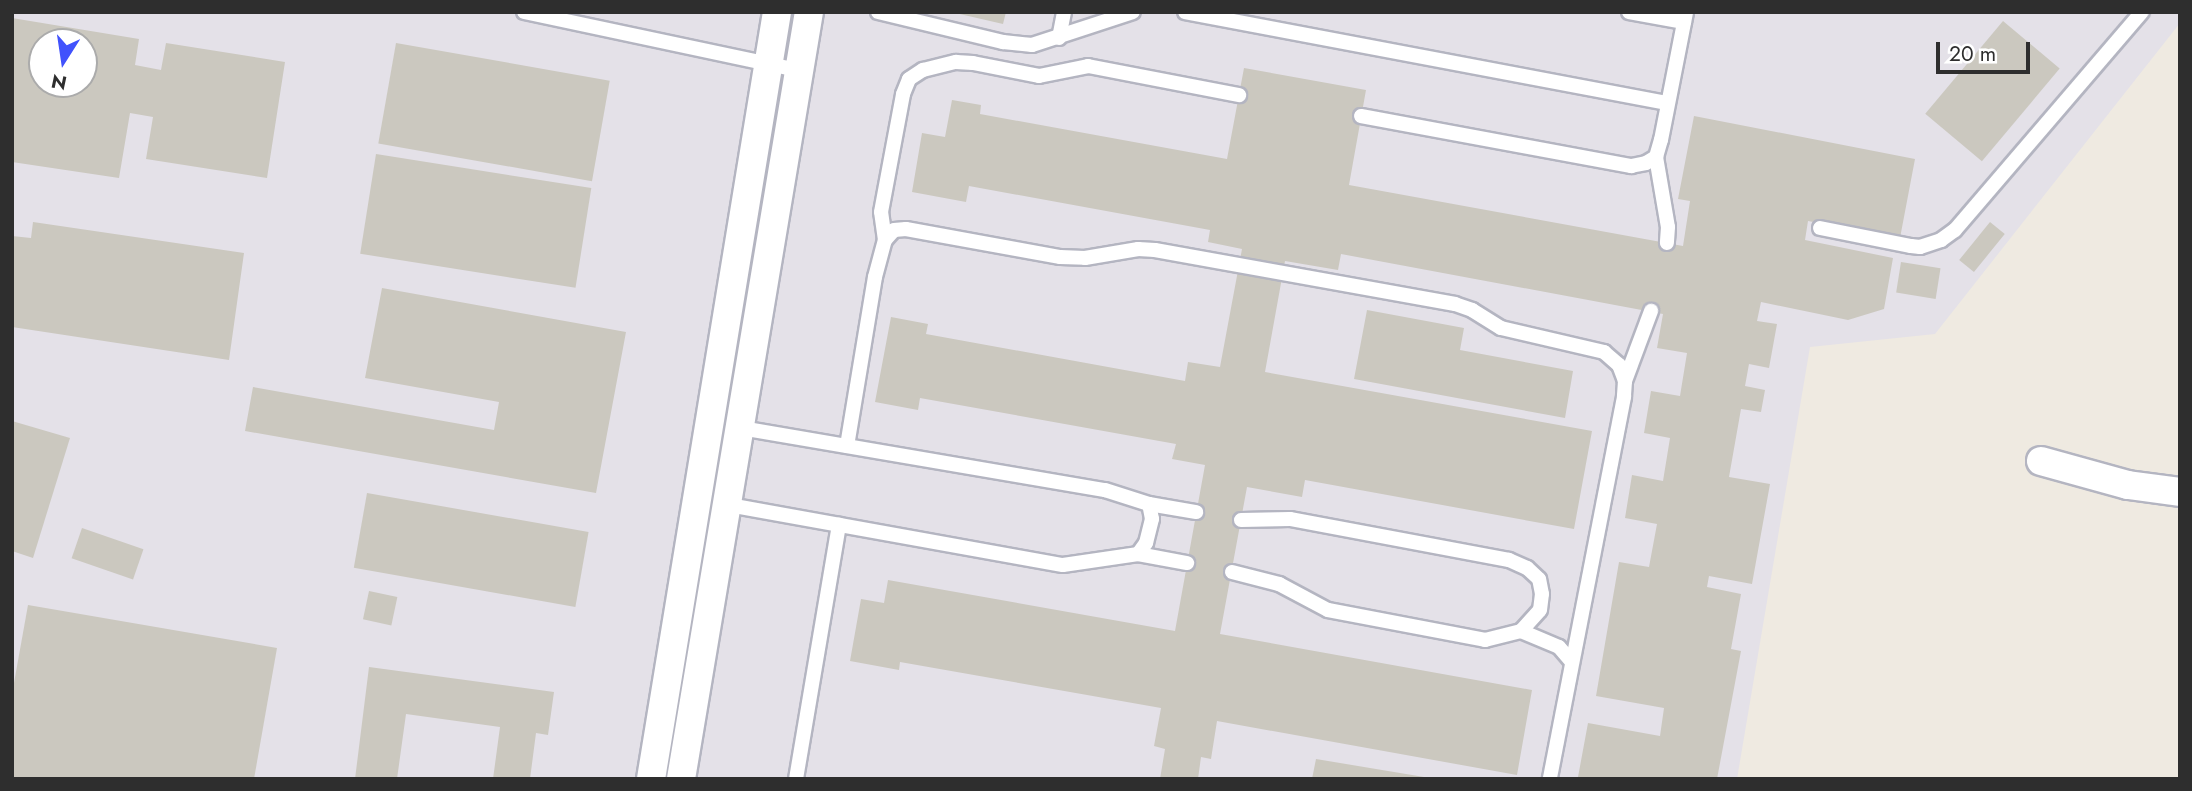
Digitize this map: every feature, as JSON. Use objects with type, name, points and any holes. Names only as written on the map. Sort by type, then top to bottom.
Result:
[{"type":"street","points":[[651,779],[777,12]]},
{"type":"street","points":[[681,779],[729,505],[809,12]]},
{"type":"street","points":[[2041,461],[2127,485],[2180,492]]},
{"type":"lane","points":[[524,12],[798,70]]},
{"type":"lane","points":[[878,12],[1003,42],[1032,45],[1133,12]]},
{"type":"lane","points":[[1059,38],[1064,12]]},
{"type":"lane","points":[[1185,12],[1668,103]]},
{"type":"lane","points":[[1629,12],[1685,17],[1656,157],[1668,227],[1667,243]]},
{"type":"lane","points":[[1820,228],[1920,247],[1941,240],[1955,230],[2142,12]]},
{"type":"lane","points":[[847,446],[875,277],[885,240],[881,212],[903,94],[909,79],[923,70],[956,62],[1039,76],[1088,66],[1238,95]]},
{"type":"lane","points":[[1361,116],[1630,166],[1646,163],[1656,157]]},
{"type":"lane","points":[[885,240],[894,230],[906,229],[1060,257],[1085,258],[1138,249],[1156,250],[1455,304],[1472,310],[1501,328],[1604,352],[1619,365],[1625,381]]},
{"type":"lane","points":[[1550,779],[1625,381],[1651,311]]},
{"type":"lane","points":[[741,428],[1105,490],[1149,504],[1196,512]]},
{"type":"lane","points":[[1138,554],[1146,542],[1152,519],[1149,504]]},
{"type":"lane","points":[[729,505],[1063,565],[1138,554],[1187,563]]},
{"type":"lane","points":[[1231,572],[1279,584],[1328,610],[1485,640],[1521,631],[1539,610],[1542,594],[1539,579],[1527,568],[1509,560],[1290,519],[1241,520]]},
{"type":"lane","points":[[796,779],[839,525]]},
{"type":"lane","points":[[1521,631],[1559,647],[1571,661]]},
{"type":"shaded area","points":[[12,12],[2180,12],[2180,23],[1935,334],[1810,347],[1737,779],[12,779]]},
{"type":"building","points":[[951,12],[1006,12],[1003,24]]},
{"type":"building","points":[[12,18],[72,28],[28,28],[28,98],[98,98],[98,32],[139,39],[135,65],[161,70],[166,43],[285,62],[267,178],[146,159],[153,117],[130,113],[119,178],[12,162]]},
{"type":"building","points":[[2003,21],[2060,69],[1982,161],[1925,114]]},
{"type":"building","points":[[396,43],[610,81],[592,181],[378,143]]},
{"type":"building","points":[[1244,68],[1366,90],[1349,185],[1683,246],[1690,201],[1678,199],[1694,116],[1915,159],[1900,238],[1808,221],[1805,240],[1893,258],[1884,309],[1848,320],[1761,302],[1757,321],[1777,324],[1769,368],[1749,364],[1745,386],[1765,390],[1761,412],[1741,409],[1729,477],[1770,484],[1752,584],[1709,576],[1707,587],[1741,594],[1731,649],[1741,651],[1717,779],[1578,777],[1588,723],[1660,736],[1664,708],[1596,696],[1619,562],[1649,567],[1657,524],[1625,518],[1632,475],[1663,481],[1670,438],[1644,433],[1651,391],[1680,396],[1687,353],[1657,348],[1663,314],[1341,254],[1338,270],[1285,261],[1265,372],[1592,431],[1574,529],[1305,480],[1302,497],[1247,487],[1220,634],[1532,690],[1517,775],[1217,721],[1211,759],[1201,757],[1198,779],[1160,779],[1165,749],[1154,746],[1161,708],[900,662],[899,670],[850,661],[861,599],[884,603],[888,580],[1175,631],[1205,465],[1172,459],[1176,444],[920,398],[918,410],[875,402],[891,317],[928,324],[926,334],[1185,381],[1188,362],[1220,367],[1242,249],[1208,242],[1210,230],[969,186],[966,202],[912,192],[922,133],[945,137],[952,100],[981,105],[980,114],[1227,159]]},
{"type":"building","points":[[376,154],[591,188],[576,288],[360,254]]},
{"type":"building","points":[[33,222],[244,253],[229,360],[12,327],[12,236],[31,238]]},
{"type":"building","points":[[1990,222],[2005,234],[1974,272],[1959,260]]},
{"type":"building","points":[[1901,262],[1941,268],[1936,299],[1896,293]]},
{"type":"building","points":[[382,288],[626,332],[596,493],[245,431],[253,387],[494,430],[499,402],[365,378]]},
{"type":"building","points":[[1367,310],[1464,328],[1460,350],[1573,371],[1565,418],[1354,379]]},
{"type":"building","points":[[12,421],[70,438],[33,558],[12,551]]},
{"type":"building","points":[[367,493],[589,532],[575,607],[354,568]]},
{"type":"building","points":[[82,528],[143,549],[133,579],[72,558]]},
{"type":"building","points":[[369,591],[397,597],[391,625],[363,619]]},
{"type":"building","points":[[28,605],[277,648],[254,779],[12,779],[12,694]]},
{"type":"building","points":[[369,667],[554,692],[548,735],[536,733],[530,779],[493,779],[500,727],[406,714],[397,779],[355,779]]},
{"type":"building","points":[[1316,759],[1424,777],[1424,779],[1312,779]]}]
